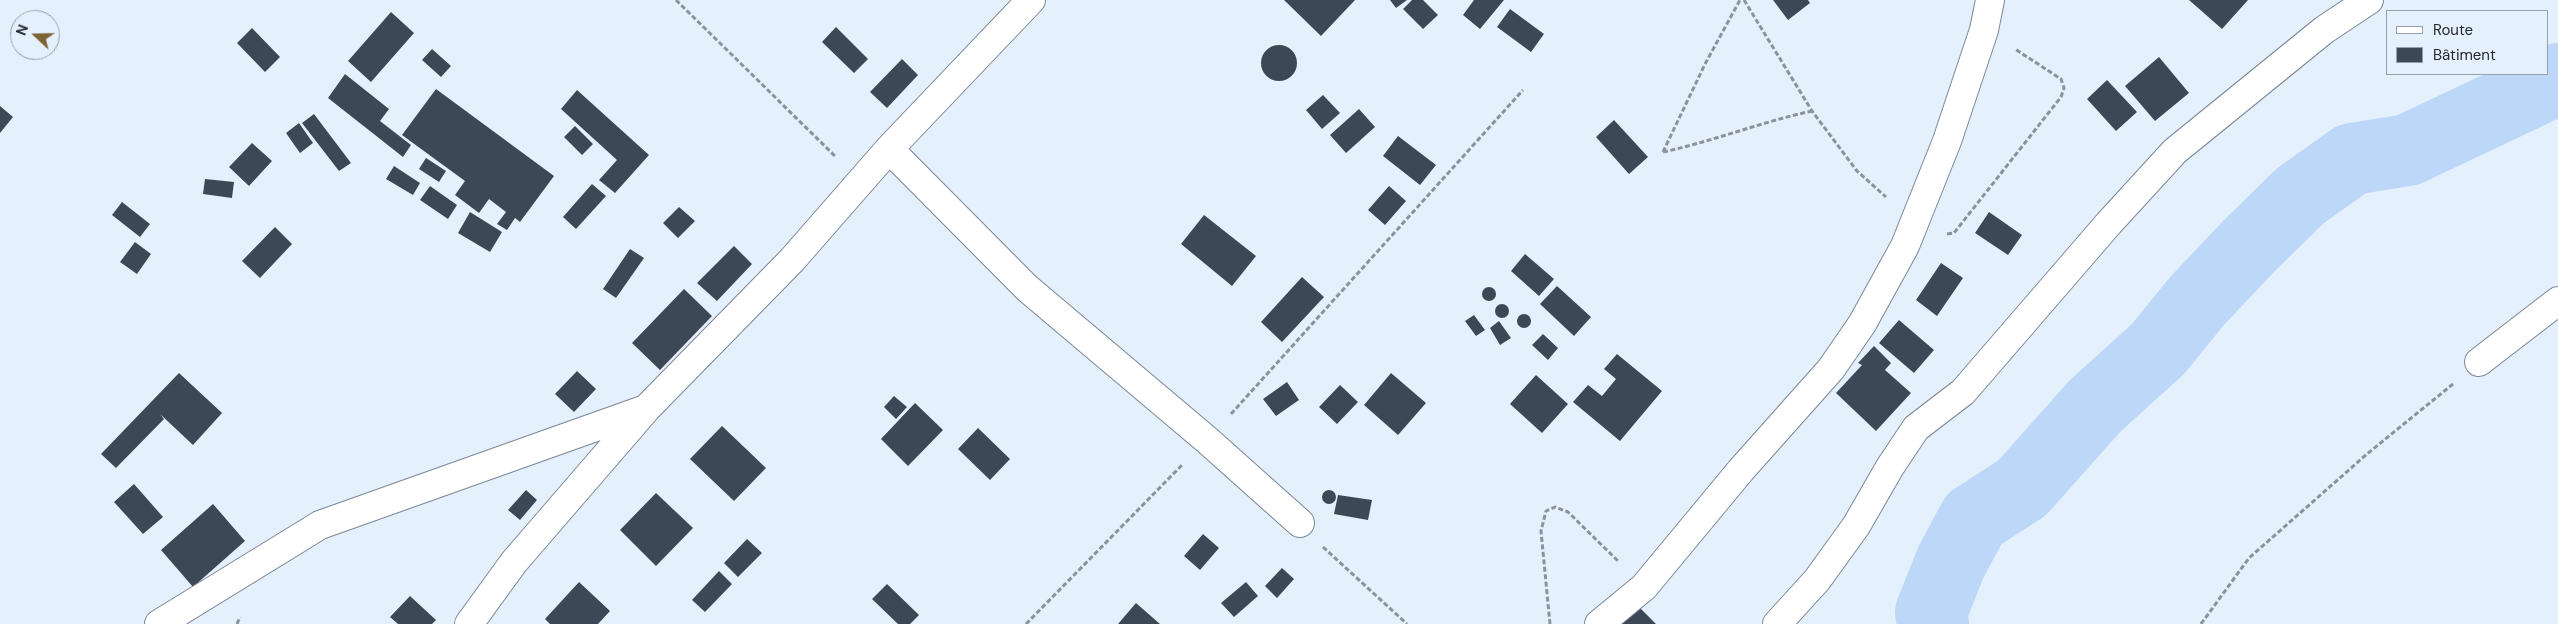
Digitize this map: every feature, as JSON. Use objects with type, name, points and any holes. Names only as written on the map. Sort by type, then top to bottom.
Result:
[{"type":"street","points":[[469,624],[514,562],[647,408],[792,260],[889,149],[1031,0]]},
{"type":"street","points":[[1599,624],[1644,587],[1741,470],[1831,369],[1862,324],[1905,246],[1947,141],[1984,30],[1990,0]]},
{"type":"street","points":[[1777,624],[1817,580],[1856,526],[1890,467],[1916,428],[1963,392],[2109,223],[2175,151],[2324,30],[2370,0]]},
{"type":"street","points":[[889,149],[1027,288],[1207,440],[1300,523]]},
{"type":"street","points":[[2479,362],[2558,301]]},
{"type":"street","points":[[158,624],[320,525],[647,408]]},
{"type":"path","points":[[676,0],[861,182]]},
{"type":"path","points":[[1740,0],[1705,64],[1663,152],[1706,143],[1772,120],[1812,111]]},
{"type":"path","points":[[1744,0],[1812,111],[1857,171],[1914,222],[1940,235],[1954,233],[2061,97],[2064,88],[2061,79]]},
{"type":"path","points":[[1026,624],[1207,440],[1523,90]]},
{"type":"path","points":[[2201,624],[2249,558],[2367,454],[2479,362]]},
{"type":"path","points":[[1550,624],[1541,531],[1546,511],[1556,507],[1568,512],[1644,587]]},
{"type":"path","points":[[1300,523],[1345,569],[1407,624]]},
{"type":"building","points":[[1284,0],[1355,0],[1321,36]]},
{"type":"building","points":[[1390,0],[1407,0],[1396,8]]},
{"type":"building","points":[[1412,0],[1423,0],[1438,15],[1423,29],[1403,9]]},
{"type":"building","points":[[1474,0],[1504,0],[1480,29],[1463,15]]},
{"type":"building","points":[[1773,0],[1808,0],[1810,3],[1788,20]]},
{"type":"building","points":[[2189,0],[2248,0],[2222,29]]},
{"type":"building","points":[[1510,9],[1544,34],[1531,52],[1497,27]]},
{"type":"building","points":[[391,12],[414,33],[371,82],[348,61]]},
{"type":"building","points":[[836,27],[868,59],[854,73],[822,42]]},
{"type":"building","points":[[252,28],[280,57],[265,72],[237,43]]},
{"type":"building","points":[[1279,45],[1291,51],[1297,63],[1291,75],[1279,81],[1267,75],[1261,63],[1267,51]]},
{"type":"building","points":[[432,49],[451,66],[441,77],[422,60]]},
{"type":"building","points":[[2159,57],[2189,93],[2155,121],[2125,86]]},
{"type":"building","points":[[902,59],[918,75],[887,108],[870,92]]},
{"type":"building","points":[[345,74],[389,109],[380,121],[411,145],[403,157],[328,98]]},
{"type":"building","points":[[2107,80],[2137,112],[2116,131],[2087,99]]},
{"type":"building","points":[[436,89],[554,176],[520,222],[515,218],[507,230],[497,224],[506,212],[489,199],[479,213],[455,195],[465,181],[402,135]]},
{"type":"building","points":[[577,90],[649,155],[615,193],[599,180],[617,160],[561,109]]},
{"type":"building","points":[[1323,95],[1340,113],[1322,129],[1306,110]]},
{"type":"building","points":[[0,106],[13,117],[0,133]]},
{"type":"building","points":[[1359,109],[1375,127],[1346,153],[1330,135]]},
{"type":"building","points":[[314,114],[351,163],[339,171],[302,123]]},
{"type":"building","points":[[1614,120],[1648,157],[1629,174],[1596,137]]},
{"type":"building","points":[[299,123],[313,143],[300,153],[286,133]]},
{"type":"building","points":[[575,126],[593,144],[582,155],[564,137]]},
{"type":"building","points":[[1398,136],[1436,165],[1420,185],[1383,156]]},
{"type":"building","points":[[252,143],[272,161],[249,186],[229,167]]},
{"type":"building","points":[[426,158],[446,171],[439,182],[419,169]]},
{"type":"building","points":[[394,166],[420,183],[413,195],[386,179]]},
{"type":"building","points":[[205,179],[234,182],[232,198],[203,194]]},
{"type":"building","points":[[592,184],[606,196],[576,229],[563,217]]},
{"type":"building","points":[[430,186],[457,205],[448,219],[420,200]]},
{"type":"building","points":[[1389,186],[1406,201],[1385,225],[1368,210]]},
{"type":"building","points":[[122,202],[150,224],[140,237],[112,215]]},
{"type":"building","points":[[679,207],[695,221],[678,238],[663,223]]},
{"type":"building","points":[[470,212],[502,232],[490,252],[458,233]]},
{"type":"building","points":[[1989,212],[2022,235],[2008,255],[1975,233]]},
{"type":"building","points":[[1204,215],[1256,256],[1232,286],[1181,244]]},
{"type":"building","points":[[275,227],[292,244],[260,278],[242,261]]},
{"type":"building","points":[[135,242],[151,254],[137,274],[120,262]]},
{"type":"building","points":[[734,246],[752,264],[717,301],[697,283]]},
{"type":"building","points":[[630,249],[644,258],[616,298],[603,289]]},
{"type":"building","points":[[1525,254],[1554,279],[1539,296],[1511,271]]},
{"type":"building","points":[[1941,263],[1963,278],[1937,316],[1916,300]]},
{"type":"building","points":[[1302,277],[1324,297],[1282,342],[1261,322]]},
{"type":"building","points":[[1557,286],[1591,317],[1574,336],[1540,304]]},
{"type":"building","points":[[1486,287],[1492,287],[1496,294],[1492,301],[1486,301],[1482,297],[1482,291]]},
{"type":"building","points":[[684,289],[712,316],[660,370],[632,343]]},
{"type":"building","points":[[1499,304],[1505,304],[1509,311],[1505,318],[1499,318],[1495,314],[1495,308]]},
{"type":"building","points":[[1524,314],[1529,316],[1531,321],[1529,326],[1524,328],[1519,326],[1517,321],[1519,316]]},
{"type":"building","points":[[1474,315],[1485,330],[1476,336],[1465,321]]},
{"type":"building","points":[[1899,320],[1934,350],[1914,373],[1879,343]]},
{"type":"building","points":[[1499,321],[1511,338],[1500,345],[1490,328]]},
{"type":"building","points":[[1543,334],[1558,348],[1548,360],[1532,345]]},
{"type":"building","points":[[1874,346],[1891,363],[1885,370],[1911,393],[1876,431],[1836,393],[1862,365],[1858,363]]},
{"type":"building","points":[[1617,354],[1662,391],[1620,441],[1573,402],[1588,385],[1602,396],[1616,379],[1604,369]]},
{"type":"building","points":[[577,371],[596,389],[574,412],[555,394]]},
{"type":"building","points":[[179,373],[222,413],[193,445],[160,414],[164,419],[116,468],[101,454]]},
{"type":"building","points":[[1391,373],[1426,403],[1398,435],[1364,405]]},
{"type":"building","points":[[1536,375],[1568,404],[1542,433],[1510,404]]},
{"type":"building","points":[[1287,382],[1299,400],[1276,416],[1263,399]]},
{"type":"building","points":[[1340,385],[1358,402],[1337,424],[1319,407]]},
{"type":"building","points":[[894,396],[907,407],[896,419],[884,407]]},
{"type":"building","points":[[915,403],[943,430],[908,466],[881,439]]},
{"type":"building","points":[[722,426],[766,468],[734,501],[690,459]]},
{"type":"building","points":[[978,428],[1010,459],[990,480],[958,449]]},
{"type":"building","points":[[134,484],[163,517],[143,534],[114,502]]},
{"type":"building","points":[[526,490],[537,500],[520,520],[508,510]]},
{"type":"building","points":[[1329,490],[1334,492],[1336,497],[1334,502],[1329,504],[1324,502],[1322,497],[1324,492]]},
{"type":"building","points":[[656,493],[693,528],[656,566],[620,530]]},
{"type":"building","points":[[1338,495],[1372,500],[1368,520],[1334,514]]},
{"type":"building","points":[[213,504],[245,541],[193,587],[161,550]]},
{"type":"building","points":[[1203,534],[1219,548],[1200,570],[1184,556]]},
{"type":"building","points":[[747,539],[762,553],[738,577],[724,563]]},
{"type":"building","points":[[1282,568],[1294,579],[1277,598],[1265,586]]},
{"type":"building","points":[[719,571],[732,584],[705,612],[692,600]]},
{"type":"building","points":[[579,582],[610,611],[598,624],[550,624],[545,619]]},
{"type":"building","points":[[1246,582],[1258,596],[1234,617],[1221,603]]},
{"type":"building","points":[[887,584],[919,615],[910,624],[898,624],[872,599]]},
{"type":"building","points":[[410,596],[436,620],[432,624],[398,624],[390,617]]},
{"type":"building","points":[[1136,603],[1160,624],[1118,624]]},
{"type":"building","points":[[1638,606],[1656,624],[1621,624]]},
{"type":"waterway","points":[[1933,624],[1931,612],[1951,562],[1974,519],[2022,488],[2095,406],[2158,349],[2197,301],[2300,196],[2352,159],[2408,150],[2558,79]]}]
